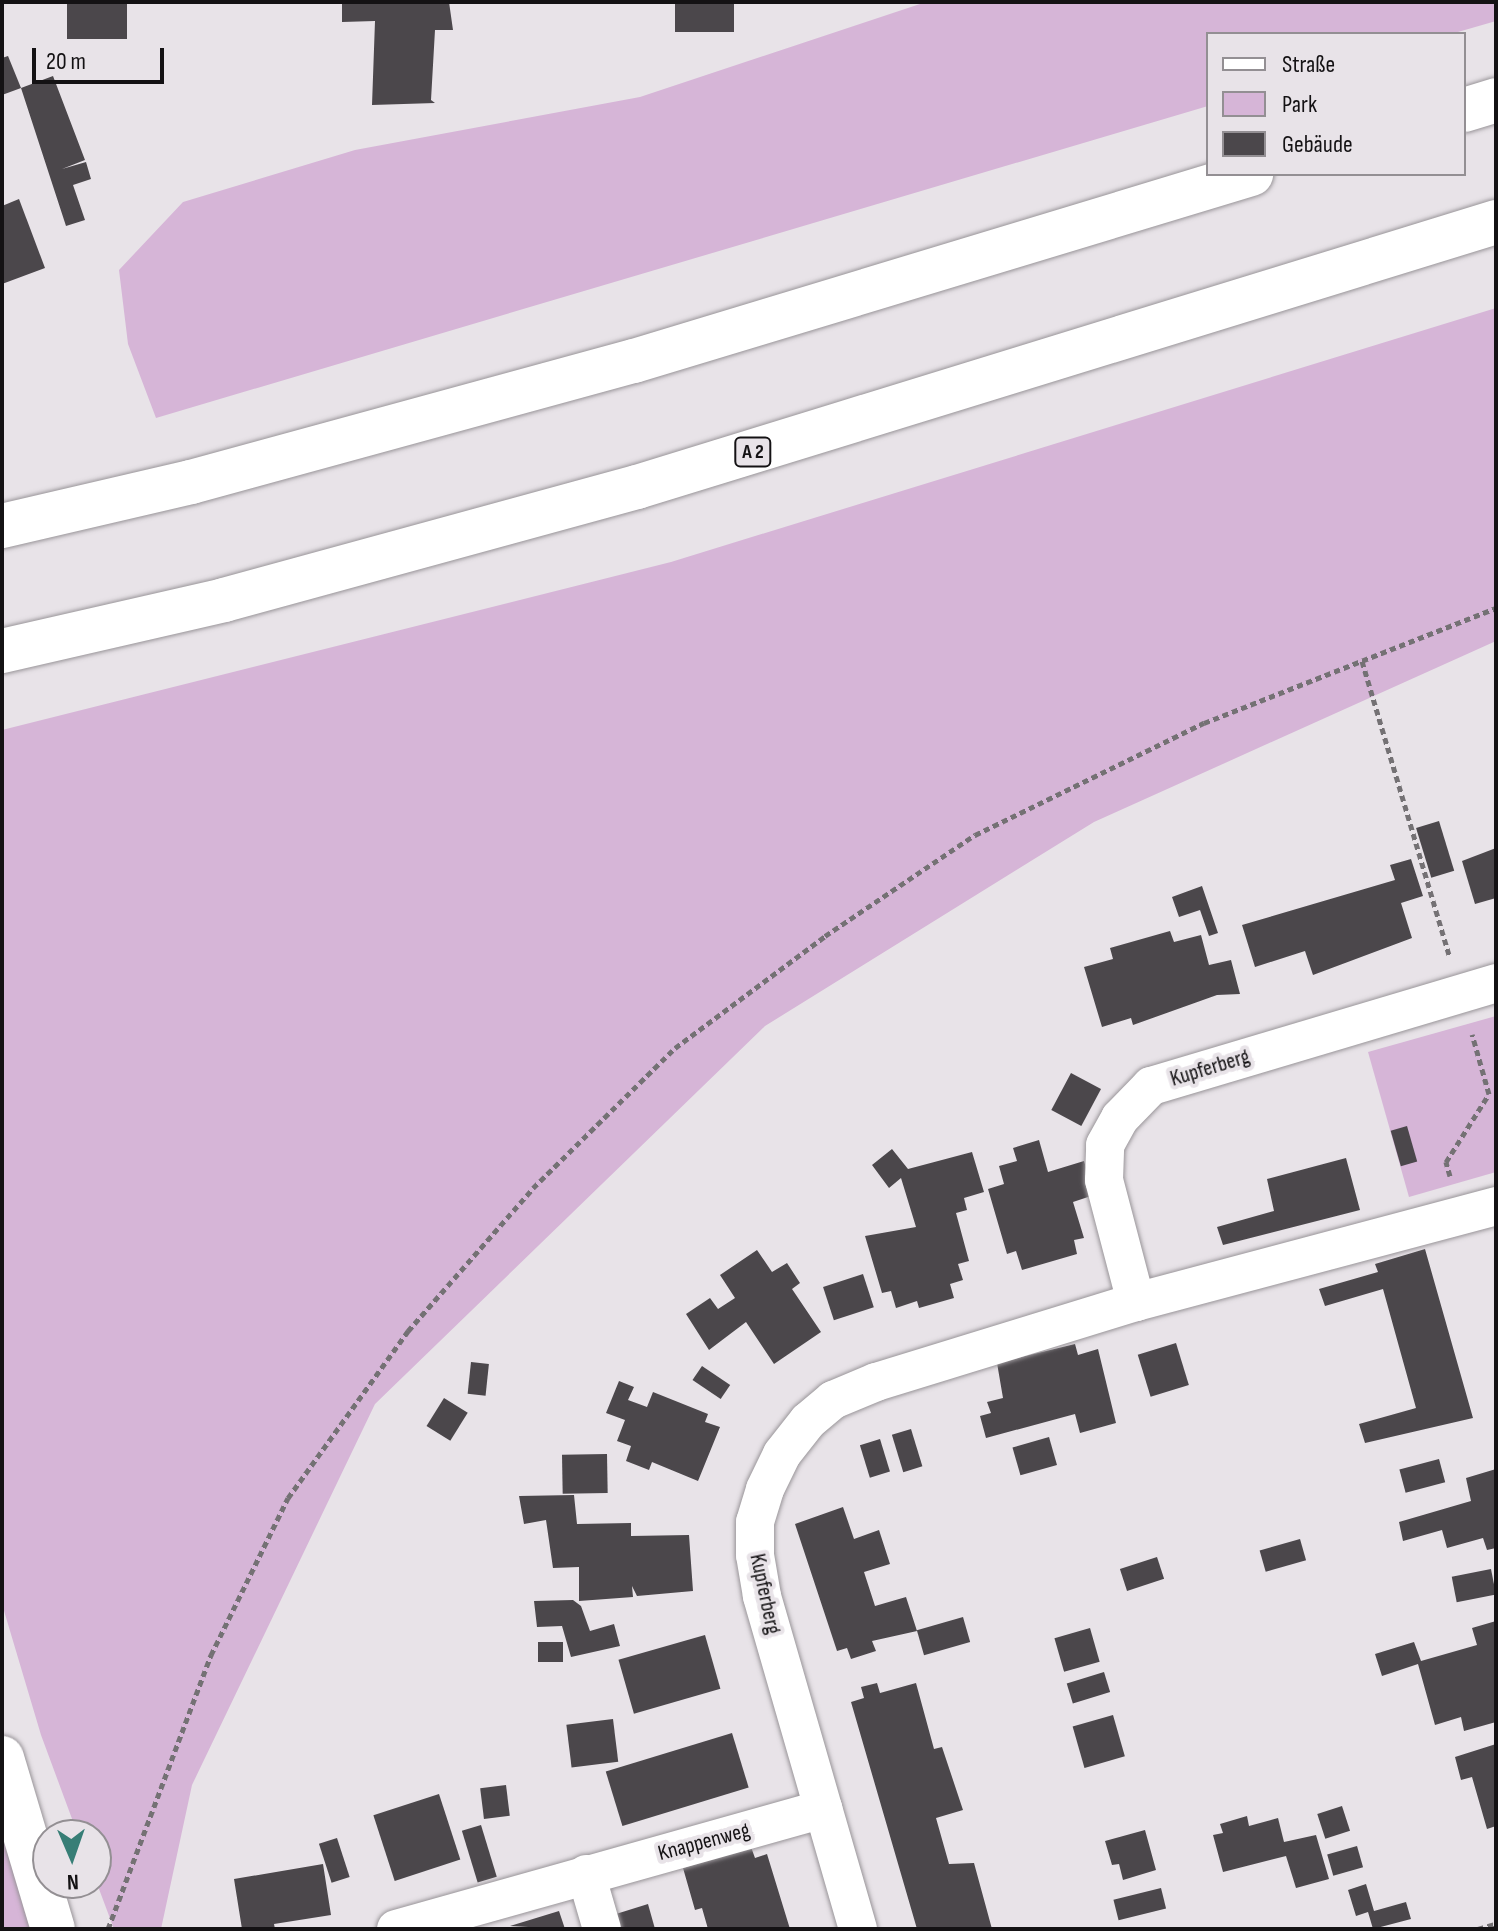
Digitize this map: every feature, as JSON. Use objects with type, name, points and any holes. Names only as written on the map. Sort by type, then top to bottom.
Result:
[{"type":"main road","points":[[1466,109],[1496,100]]},
{"type":"main road","points":[[2,526],[191,482],[634,361],[1244,176]]},
{"type":"main road","name":"A 2","points":[[2,651],[224,600],[637,487],[1496,222]]},
{"type":"main road","points":[[2,1758],[53,1929]]},
{"type":"street","name":"Kupferberg","points":[[1136,1302],[1104,1180],[1105,1145],[1120,1118],[1151,1086],[1478,988]]},
{"type":"street","name":"Kupferberg","points":[[858,1929],[755,1555],[755,1522],[782,1454],[808,1421],[833,1400],[1136,1302],[1478,1211]]},
{"type":"street","name":"Knappenweg","points":[[396,1929],[823,1809]]},
{"type":"street","points":[[586,1874],[602,1929]]},
{"type":"path","points":[[108,1929],[211,1655],[288,1498],[408,1331],[533,1188],[675,1048],[825,936],[975,835],[1204,723],[1496,608]]},
{"type":"path","points":[[1362,661],[1478,988],[1489,1094],[1446,1162],[1478,1211]]},
{"type":"path","points":[[1478,1929],[1496,1924]]},
{"type":"green space","points":[[926,2],[1496,2],[1496,21],[1458,32],[1206,32],[1206,107],[156,418],[128,344],[119,270],[183,202],[355,150],[640,97]]},
{"type":"green space","points":[[1496,308],[1496,641],[1094,822],[765,1026],[375,1404],[192,1785],[161,1929],[114,1929],[103,1899],[112,1899],[112,1819],[72,1819],[41,1735],[2,1604],[2,730],[671,562]]},
{"type":"green space","points":[[1496,1016],[1496,1172],[1409,1197],[1368,1052]]},
{"type":"green space","points":[[2,1796],[32,1899],[44,1929],[2,1929]]},
{"type":"building","points":[[67,2],[127,2],[127,39],[67,39]]},
{"type":"building","points":[[342,2],[449,2],[453,30],[435,30],[431,100],[435,103],[372,105],[375,21],[342,22]]},
{"type":"building","points":[[675,2],[734,2],[734,32],[675,32]]},
{"type":"building","points":[[8,56],[21,88],[2,95],[2,58]]},
{"type":"building","points":[[53,76],[85,160],[62,169],[86,162],[91,179],[73,185],[85,220],[66,226],[21,88]]},
{"type":"building","points":[[19,199],[45,268],[2,284],[2,206]]},
{"type":"building","points":[[1439,821],[1454,871],[1431,878],[1416,828]]},
{"type":"building","points":[[1496,848],[1496,898],[1475,904],[1462,861]]},
{"type":"building","points":[[1411,859],[1423,896],[1401,903],[1412,938],[1313,975],[1305,951],[1255,967],[1242,925],[1395,880],[1390,865]]},
{"type":"building","points":[[1202,886],[1218,933],[1209,936],[1200,910],[1179,917],[1172,897]]},
{"type":"building","points":[[1170,931],[1174,942],[1201,935],[1209,965],[1231,960],[1240,994],[1217,995],[1133,1025],[1131,1018],[1102,1027],[1084,967],[1113,959],[1110,948]]},
{"type":"building","points":[[1071,1073],[1101,1089],[1081,1126],[1051,1110]]},
{"type":"building","points":[[1407,1126],[1417,1162],[1401,1166],[1391,1131]]},
{"type":"building","points":[[1039,1140],[1048,1172],[1084,1161],[1094,1195],[1073,1202],[1084,1238],[1074,1240],[1077,1254],[1022,1270],[1016,1251],[1007,1254],[988,1189],[1004,1184],[999,1166],[1017,1161],[1013,1148]]},
{"type":"building","points":[[892,1149],[908,1169],[972,1152],[984,1192],[964,1198],[967,1210],[956,1213],[969,1261],[958,1264],[963,1280],[950,1284],[954,1298],[919,1308],[917,1301],[896,1308],[891,1291],[882,1293],[865,1236],[916,1227],[901,1178],[889,1188],[872,1165]]},
{"type":"building","points":[[1346,1158],[1360,1210],[1223,1245],[1217,1227],[1274,1211],[1267,1179]]},
{"type":"building","points":[[1425,1249],[1473,1418],[1365,1443],[1359,1424],[1416,1408],[1383,1289],[1325,1306],[1319,1289],[1378,1272],[1375,1264]]},
{"type":"building","points":[[757,1250],[772,1272],[787,1263],[800,1283],[792,1289],[821,1332],[774,1364],[746,1322],[709,1350],[686,1314],[710,1298],[718,1309],[735,1298],[720,1275]]},
{"type":"building","points":[[863,1274],[874,1307],[834,1320],[823,1287]]},
{"type":"building","points":[[1176,1343],[1189,1385],[1151,1397],[1138,1355]]},
{"type":"building","points":[[1075,1344],[1078,1355],[1098,1349],[1116,1423],[1080,1433],[1075,1414],[986,1438],[980,1416],[991,1413],[987,1402],[1003,1398],[997,1363]]},
{"type":"building","points":[[471,1362],[489,1364],[486,1396],[468,1394]]},
{"type":"building","points":[[702,1366],[730,1385],[721,1399],[692,1380]]},
{"type":"building","points":[[619,1381],[634,1387],[628,1400],[647,1407],[653,1392],[708,1414],[705,1422],[720,1427],[698,1481],[652,1462],[649,1470],[626,1461],[631,1446],[617,1441],[625,1420],[606,1413]]},
{"type":"building","points":[[444,1398],[468,1413],[450,1441],[427,1426]]},
{"type":"building","points":[[911,1429],[922,1466],[903,1472],[892,1435]]},
{"type":"building","points":[[1049,1437],[1057,1465],[1020,1475],[1012,1447]]},
{"type":"building","points":[[880,1439],[890,1472],[870,1478],[860,1445]]},
{"type":"building","points":[[607,1454],[608,1493],[563,1494],[562,1455]]},
{"type":"building","points":[[1439,1459],[1445,1482],[1406,1493],[1399,1470]]},
{"type":"building","points":[[1496,1469],[1496,1548],[1487,1550],[1483,1538],[1447,1548],[1442,1530],[1403,1541],[1399,1522],[1471,1501],[1466,1478]]},
{"type":"building","points":[[574,1495],[577,1524],[631,1523],[631,1536],[689,1535],[693,1591],[637,1596],[632,1586],[633,1597],[579,1601],[579,1567],[553,1568],[546,1520],[524,1524],[519,1496]]},
{"type":"building","points":[[843,1507],[854,1539],[879,1530],[890,1564],[864,1572],[875,1606],[906,1597],[917,1631],[872,1641],[876,1651],[851,1659],[847,1648],[837,1651],[795,1524]]},
{"type":"building","points":[[1300,1539],[1306,1560],[1266,1572],[1260,1551]]},
{"type":"building","points":[[1157,1557],[1164,1579],[1127,1591],[1120,1569]]},
{"type":"building","points":[[1491,1569],[1496,1595],[1457,1602],[1452,1577]]},
{"type":"building","points":[[573,1600],[581,1606],[590,1631],[614,1624],[620,1646],[571,1657],[562,1626],[537,1627],[534,1601]]},
{"type":"building","points":[[963,1617],[970,1642],[924,1655],[917,1630]]},
{"type":"building","points":[[1496,1621],[1496,1722],[1464,1731],[1461,1717],[1435,1725],[1418,1664],[1382,1676],[1375,1654],[1414,1642],[1421,1661],[1477,1645],[1472,1628]]},
{"type":"building","points":[[1090,1628],[1100,1662],[1064,1672],[1054,1638]]},
{"type":"building","points":[[705,1635],[720,1689],[634,1714],[618,1660]]},
{"type":"building","points":[[538,1642],[563,1642],[563,1662],[538,1662]]},
{"type":"building","points":[[1104,1672],[1110,1692],[1073,1703],[1067,1683]]},
{"type":"building","points":[[877,1683],[880,1693],[916,1683],[934,1749],[942,1747],[963,1810],[936,1818],[949,1864],[974,1863],[992,1929],[917,1929],[851,1702],[864,1698],[861,1687]]},
{"type":"building","points":[[1113,1715],[1125,1756],[1084,1768],[1073,1727]]},
{"type":"building","points":[[613,1719],[618,1762],[572,1767],[566,1725]]},
{"type":"building","points":[[732,1733],[749,1788],[622,1826],[606,1772]]},
{"type":"building","points":[[1496,1744],[1496,1826],[1487,1829],[1472,1777],[1461,1780],[1455,1757]]},
{"type":"building","points":[[506,1785],[510,1816],[484,1819],[480,1788]]},
{"type":"building","points":[[439,1794],[460,1860],[395,1881],[373,1815]]},
{"type":"building","points":[[1342,1806],[1350,1831],[1325,1839],[1317,1814]]},
{"type":"building","points":[[1247,1816],[1249,1826],[1278,1818],[1284,1842],[1316,1835],[1329,1879],[1296,1888],[1286,1856],[1223,1872],[1213,1835],[1223,1833],[1220,1824]]},
{"type":"building","points":[[481,1825],[497,1877],[478,1882],[462,1831]]},
{"type":"building","points":[[1145,1830],[1156,1870],[1123,1880],[1119,1864],[1112,1865],[1105,1841]]},
{"type":"building","points":[[337,1838],[350,1877],[332,1883],[319,1844]]},
{"type":"building","points":[[1357,1846],[1363,1867],[1333,1876],[1327,1855]]},
{"type":"building","points":[[751,1847],[755,1858],[767,1854],[790,1929],[708,1929],[702,1908],[695,1910],[683,1868]]},
{"type":"building","points":[[323,1864],[331,1915],[274,1924],[275,1929],[242,1929],[234,1879]]},
{"type":"building","points":[[1366,1884],[1374,1911],[1406,1902],[1411,1919],[1373,1929],[1368,1912],[1356,1916],[1348,1890]]},
{"type":"building","points":[[1161,1888],[1166,1908],[1119,1920],[1113,1900]]},
{"type":"building","points":[[648,1904],[655,1929],[620,1929],[616,1914]]},
{"type":"building","points":[[559,1911],[565,1929],[510,1926]]}]
